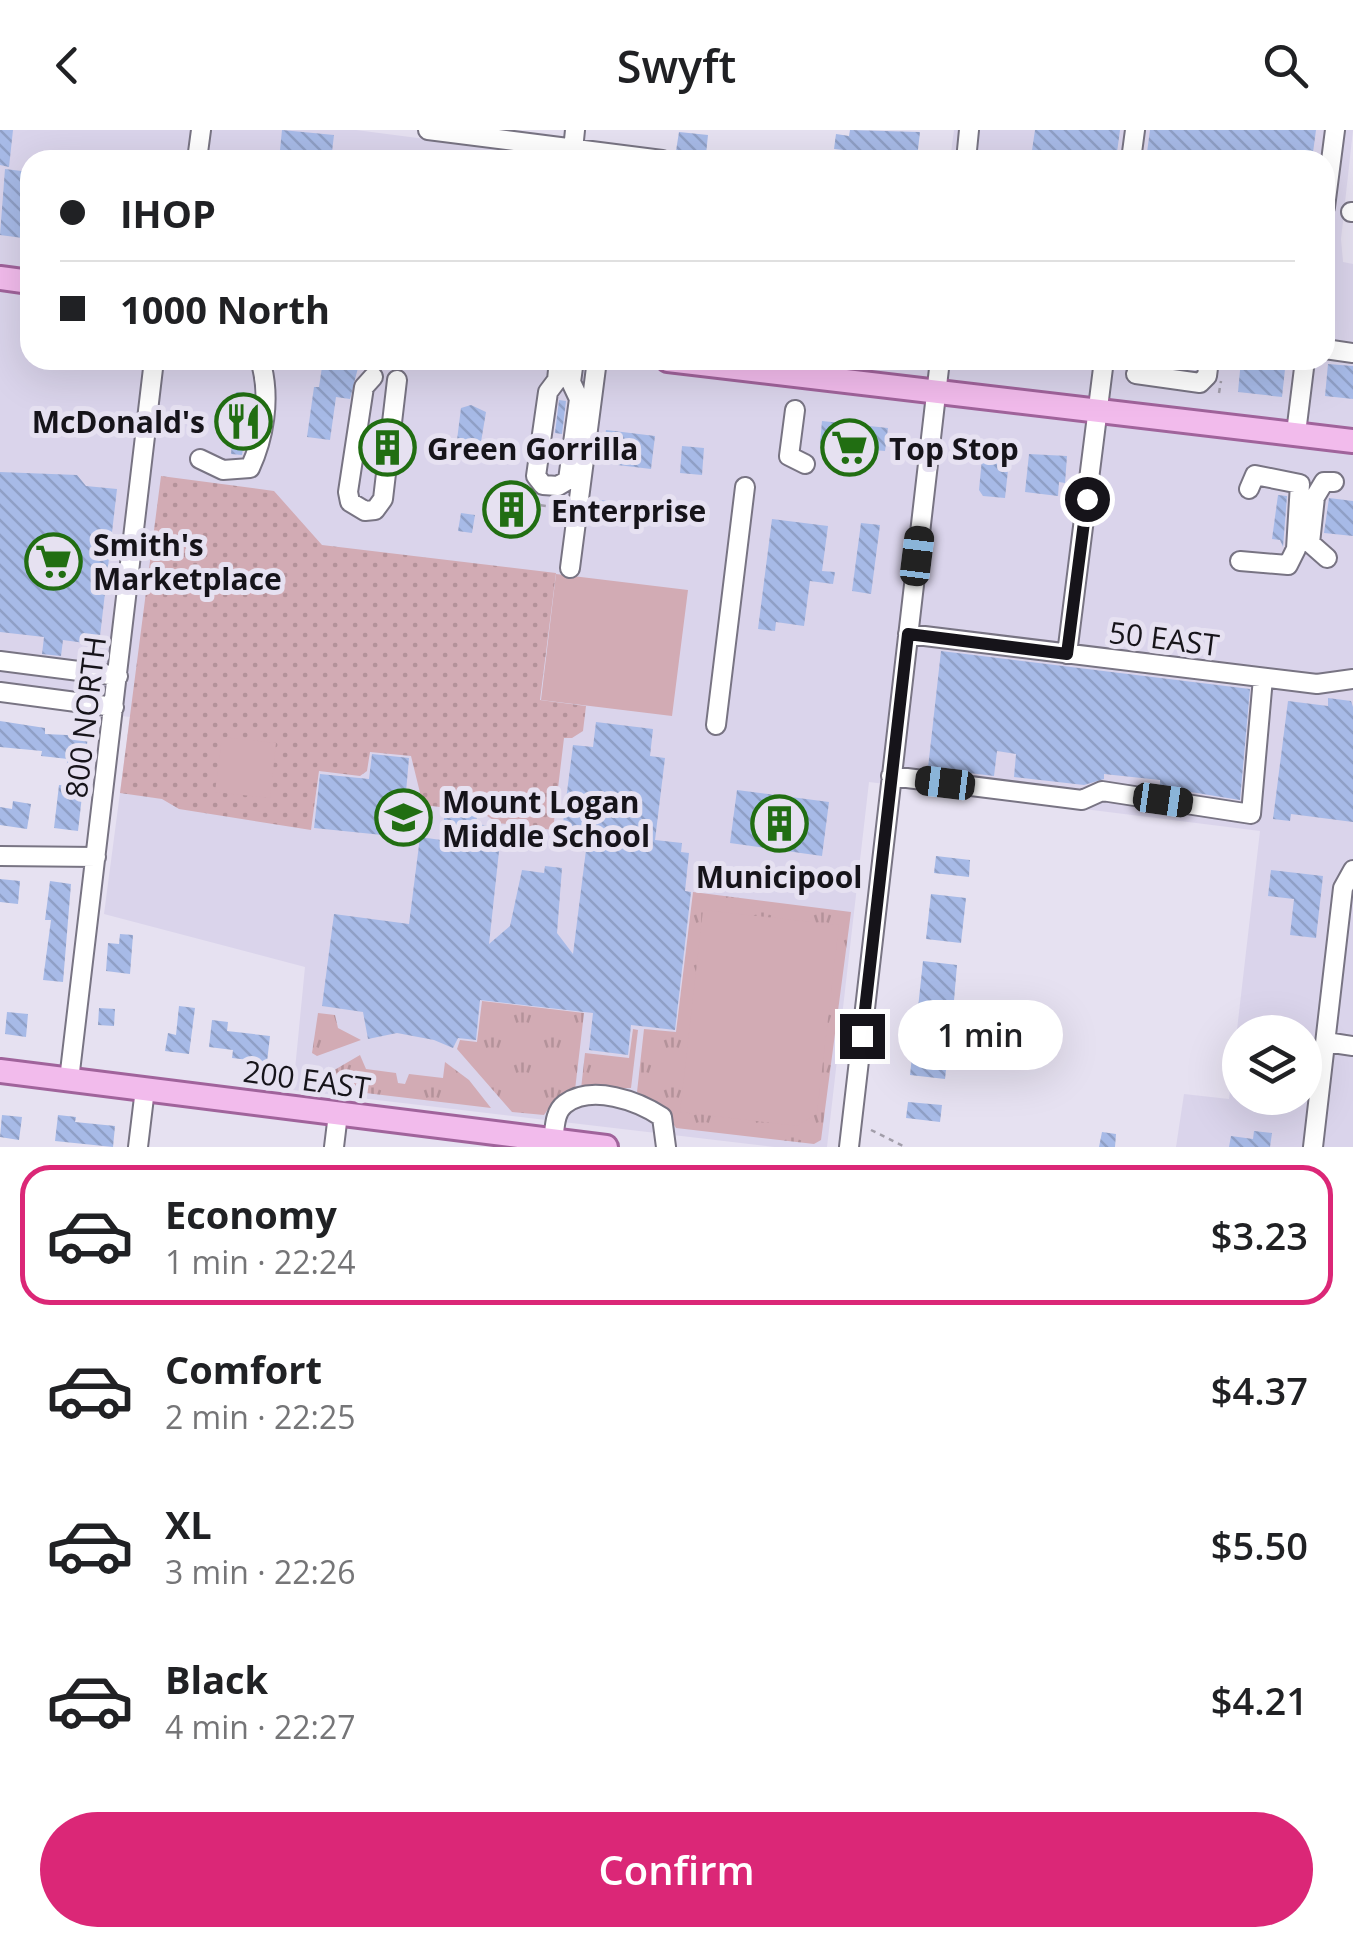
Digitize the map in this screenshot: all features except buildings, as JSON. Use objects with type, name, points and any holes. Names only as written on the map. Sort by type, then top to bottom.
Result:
[{"type":"main road","points":[[815,370],[1353,441]]},
{"type":"main road","name":"200 EAST","points":[[0,1072],[338,1114],[513,1142],[553,1141],[606,1147]]},
{"type":"street","points":[[428,130],[599,150]]},
{"type":"street","name":"800 NORTH","points":[[69,1080],[153,370]]},
{"type":"street","points":[[200,459],[223,470],[250,468],[260,446],[267,387],[263,370]]},
{"type":"street","points":[[558,370],[548,392],[536,476],[543,486],[558,486],[568,480],[579,398],[570,382],[572,370]]},
{"type":"street","points":[[570,568],[596,370]]},
{"type":"street","points":[[849,1147],[939,370]]},
{"type":"street","points":[[1067,654],[1103,370]]},
{"type":"street","points":[[1136,374],[1200,383],[1207,370]]},
{"type":"street","points":[[1296,434],[1304,370]]},
{"type":"street","points":[[373,377],[364,386],[348,492],[350,502],[365,511],[374,510],[383,498],[398,380]]},
{"type":"street","points":[[795,410],[789,456],[805,464]]},
{"type":"street","points":[[1240,560],[1288,565],[1296,549],[1300,484],[1255,475],[1249,489]]},
{"type":"street","points":[[1327,558],[1310,544],[1314,497],[1324,482],[1334,482]]},
{"type":"street","points":[[716,726],[745,487]]},
{"type":"street","name":"50 EAST","points":[[908,634],[1317,684],[1353,679]]},
{"type":"street","points":[[0,661],[118,676]]},
{"type":"street","points":[[892,776],[1082,800],[1102,791],[1251,814],[1263,678]]},
{"type":"street","points":[[0,692],[114,707]]},
{"type":"street","points":[[0,856],[96,857]]},
{"type":"street","points":[[1314,1147],[1343,888],[1353,870]]},
{"type":"street","points":[[1326,1042],[1353,1046]]},
{"type":"street","points":[[138,1147],[145,1089]]},
{"type":"street","points":[[553,1141],[556,1116],[564,1104],[582,1098],[611,1097],[644,1104],[662,1116],[666,1147]]},
{"type":"street","points":[[334,1147],[338,1114]]},
{"type":"path","points":[[530,514],[531,504],[562,508],[560,500]]},
{"type":"path","points":[[871,1130],[905,1147]]},
{"type":"shaded area","points":[[0,130],[356,130],[510,150],[20,150],[20,370],[1335,370],[1335,150],[951,150],[954,130],[1353,130],[1341,239],[1343,262],[1353,264],[1353,1147],[1176,1147],[1184,1094],[1222,1098],[1222,1115],[1322,1115],[1322,1015],[1239,1015],[1260,831],[869,782],[827,1147],[774,1147],[293,1090],[305,967],[104,914],[130,717],[0,702]]},
{"type":"green space","points":[[161,476],[274,491],[322,545],[556,573],[540,700],[586,706],[583,731],[564,738],[553,830],[498,823],[481,812],[423,805],[411,756],[370,752],[367,771],[360,776],[319,771],[311,830],[179,809],[162,799],[120,793]]},
{"type":"green space","points":[[556,574],[688,590],[672,716],[541,700]]},
{"type":"green space","points":[[222,737],[276,743],[270,798],[215,792]]},
{"type":"green space","points":[[693,892],[851,912],[821,1140],[814,1144],[676,1128],[662,1106],[637,1092],[644,1029],[676,1032]]},
{"type":"green space","points":[[703,910],[839,925],[817,1113],[797,1126],[680,1112]]},
{"type":"green space","points":[[482,1001],[584,1013],[575,1090],[556,1098],[544,1115],[512,1112],[457,1049],[460,1040],[477,1042]]},
{"type":"green space","points":[[318,1013],[335,1015],[338,1028],[361,1040],[317,1056],[312,1053]]},
{"type":"green space","points":[[633,1029],[638,1030],[631,1088],[581,1089],[585,1053],[629,1058]]},
{"type":"green space","points":[[360,1055],[366,1069],[396,1073],[398,1083],[405,1084],[409,1074],[443,1078],[445,1062],[469,1080],[491,1108],[307,1086]]},
{"type":"place","name":"McDonald's","points":[[244,421]]},
{"type":"place","name":"Green Gorrilla","points":[[388,448]]},
{"type":"place","name":"Top Stop","points":[[850,448]]},
{"type":"place","name":"Enterprise","points":[[512,510]]},
{"type":"place","name":"Smith's Marketplace","points":[[54,561]]},
{"type":"place","name":"Mount Logan Middle School","points":[[403,818]]},
{"type":"place","name":"Municipool","points":[[779,823]]},
{"type":"route","points":[[862,1036],[908,634],[1067,654],[1087,499]]}]
